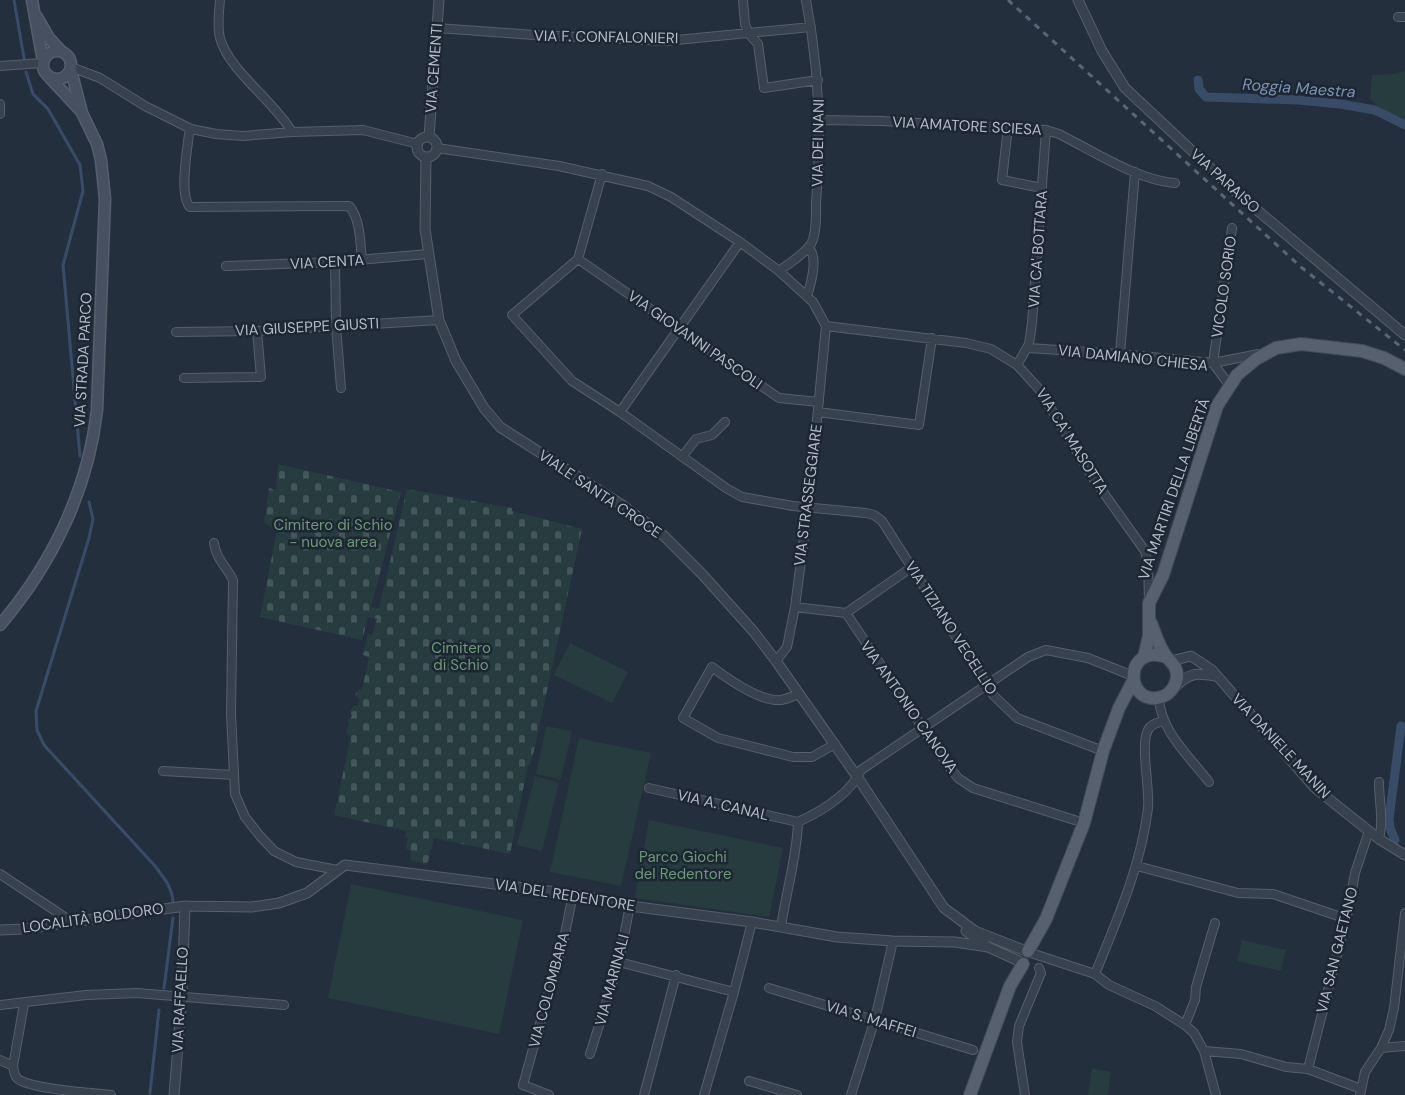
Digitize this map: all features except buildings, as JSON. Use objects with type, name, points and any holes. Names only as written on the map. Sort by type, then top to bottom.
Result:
[{"type":"main road","points":[[33,5],[49,38],[70,59],[71,69],[64,78],[54,80],[44,72],[33,5]]},
{"type":"main road","points":[[43,62],[48,54],[61,51]]},
{"type":"main road","name":"VIA STRADA PARCO","points":[[0,625],[31,585],[62,529],[81,485],[95,433],[98,410],[105,199],[102,160],[82,113],[71,69]]},
{"type":"main road","name":"VIA STRADA PARCO","points":[[50,78],[82,113]]},
{"type":"main road","name":"VIA MARTIRI DELLA LIBERTÀ","points":[[970,1095],[1010,986],[1046,919],[1084,823],[1103,751],[1138,662],[1144,657],[1149,636],[1149,603],[1163,575],[1217,406],[1229,385],[1240,371],[1266,353],[1287,345],[1332,346],[1379,356],[1405,369]]},
{"type":"main road","name":"VIA MARTIRI DELLA LIBERTÀ","points":[[1149,619],[1176,671],[1177,677],[1173,689]]},
{"type":"main road","points":[[1144,657],[1151,654],[1168,659]]},
{"type":"main road","points":[[1133,679],[1142,694],[1148,697],[1160,698],[1173,689]]},
{"type":"main road","points":[[1120,705],[1142,694]]},
{"type":"street","points":[[220,0],[220,38],[229,57],[284,117],[292,132]]},
{"type":"street","name":"VIA CEMENTI","points":[[429,137],[439,0]]},
{"type":"street","points":[[743,0],[745,24],[758,44],[764,88],[818,80]]},
{"type":"street","name":"VIA DEI NANI","points":[[806,0],[818,80],[820,120],[820,158],[814,234],[807,248]]},
{"type":"street","name":"VIA PARAISO","points":[[1078,0],[1102,51],[1125,88],[1237,193],[1405,335]]},
{"type":"street","name":"VIA F. CONFALONIERI","points":[[437,28],[534,36],[666,41],[811,27]]},
{"type":"street","points":[[0,66],[43,62]]},
{"type":"street","points":[[71,69],[100,78],[145,106],[191,129],[243,136],[363,130],[418,144]]},
{"type":"street","points":[[0,104],[0,114]]},
{"type":"street","name":"VIA AMATORE SCIESA","points":[[820,120],[1046,130],[1059,134],[1135,172],[1175,183]]},
{"type":"street","points":[[1008,127],[1002,180],[1042,188]]},
{"type":"street","points":[[191,129],[184,193],[186,203],[190,207],[349,206],[354,211],[356,219],[362,260]]},
{"type":"street","name":"VIA CA' BOTTARA","points":[[1017,365],[1028,348],[1032,323],[1046,130]]},
{"type":"street","points":[[424,137],[429,137],[436,143],[437,148],[434,155],[426,157],[418,150],[418,144],[424,137]]},
{"type":"street","points":[[437,148],[559,165],[648,186],[670,197],[740,242],[779,271],[807,296],[826,326]]},
{"type":"street","name":"VIALE SANTA CROCE","points":[[426,157],[425,229],[439,320],[456,361],[484,408],[500,427],[612,498],[664,536],[702,574],[754,632],[776,661],[858,778],[932,893],[951,915],[987,947],[1026,956]]},
{"type":"street","points":[[1120,354],[1135,172]]},
{"type":"street","points":[[578,259],[602,174]]},
{"type":"street","name":"VICOLO SORIO","points":[[1232,228],[1213,363],[1266,353]]},
{"type":"street","points":[[620,412],[740,242]]},
{"type":"street","points":[[779,271],[807,248],[812,251],[811,281],[807,296]]},
{"type":"street","name":"VIA CENTA","points":[[226,266],[335,262],[428,254]]},
{"type":"street","name":"VIA TIZIANO VECELLIO","points":[[578,259],[512,315],[572,381],[742,497],[808,508],[874,515],[882,521],[1002,704],[1017,718],[1103,751]]},
{"type":"street","name":"VIA GIOVANNI PASCOLI","points":[[578,259],[779,398],[819,402]]},
{"type":"street","points":[[335,262],[336,326],[341,388]]},
{"type":"street","name":"VIA GIUSEPPE GIUSTI","points":[[176,332],[257,331],[439,320]]},
{"type":"street","name":"VIA CA' MASOTTA","points":[[826,326],[966,343],[991,349],[1017,365],[1040,389],[1091,475],[1144,551],[1148,564],[1149,603]]},
{"type":"street","name":"VIA STRASSEGGIARE","points":[[776,661],[787,647],[795,607],[808,508],[826,326]]},
{"type":"street","points":[[184,378],[261,377],[257,331]]},
{"type":"street","points":[[818,412],[919,425],[932,338]]},
{"type":"street","name":"VIA DAMIANO CHIESA","points":[[1028,348],[1213,363],[1229,385]]},
{"type":"street","points":[[682,457],[696,440],[712,435],[725,422]]},
{"type":"street","points":[[214,543],[216,553],[229,570],[233,580],[231,714],[235,794],[245,817],[274,851],[296,862],[337,870]]},
{"type":"street","points":[[795,607],[846,613],[912,567]]},
{"type":"street","name":"VIA ANTONIO CANOVA","points":[[846,613],[958,778],[973,788],[1084,823]]},
{"type":"street","points":[[781,927],[785,897],[798,841],[798,822],[833,802],[858,778],[861,770],[1028,657],[1046,650],[1088,658],[1133,679]]},
{"type":"street","points":[[1168,659],[1185,656],[1196,658],[1198,666],[1194,673],[1183,679],[1173,689]]},
{"type":"street","name":"VIA DANIELE MANIN","points":[[1196,658],[1216,676],[1315,788],[1369,831],[1405,855]]},
{"type":"street","points":[[799,694],[778,700],[763,696],[737,684],[712,667],[683,718],[718,738],[793,758],[812,757],[835,744]]},
{"type":"street","points":[[1194,673],[1216,676]]},
{"type":"street","points":[[1160,698],[1163,720],[1174,739],[1209,782]]},
{"type":"street","points":[[1095,974],[1137,866],[1149,805],[1146,737],[1149,728],[1163,720]]},
{"type":"street","points":[[163,771],[234,775]]},
{"type":"street","points":[[1379,782],[1379,803],[1382,806],[1380,839]]},
{"type":"street","name":"VIA A. CANAL","points":[[649,788],[798,822]]},
{"type":"street","name":"VIA SAN GAETANO","points":[[1308,1069],[1347,919],[1355,873],[1369,831]]},
{"type":"street","name":"VIA DEL REDENTORE","points":[[337,870],[345,866],[573,894],[837,937],[955,942],[987,947]]},
{"type":"street","points":[[1137,866],[1238,893],[1273,894],[1347,919]]},
{"type":"street","points":[[181,906],[252,906],[279,903],[307,893],[337,870]]},
{"type":"street","points":[[0,874],[72,922]]},
{"type":"street","name":"VIA COLOMBARA","points":[[549,1095],[523,1085],[565,934],[573,894]]},
{"type":"street","name":"VIA MARINALI","points":[[590,1054],[619,962],[630,905]]},
{"type":"street","name":"LOCALITÀ BOLDORO","points":[[0,930],[24,929],[181,906]]},
{"type":"street","name":"VIA RAFFAELLO","points":[[174,1095],[182,996],[181,906]]},
{"type":"street","points":[[1204,1052],[1241,1054],[1286,1067],[1308,1069],[1360,1092],[1365,1072],[1381,1048],[1389,1030],[1394,1008],[1405,913]]},
{"type":"street","points":[[704,1095],[752,922]]},
{"type":"street","points":[[1185,1024],[1196,1000],[1196,987],[1215,923]]},
{"type":"street","points":[[955,942],[972,932]]},
{"type":"street","name":"VIALE SANTA CROCE","points":[[972,932],[1026,956]]},
{"type":"street","points":[[851,1095],[875,1020],[893,941]]},
{"type":"street","points":[[1026,956],[1095,974],[1109,985],[1155,1006],[1185,1024],[1194,1033],[1204,1052],[1216,1095]]},
{"type":"street","points":[[619,962],[676,975],[734,992]]},
{"type":"street","points":[[1025,1095],[1017,1042],[1020,1021],[1041,973],[1039,968]]},
{"type":"street","points":[[644,1095],[676,975]]},
{"type":"street","name":"VIA S. MAFFEI","points":[[769,988],[973,1050]]},
{"type":"street","points":[[0,1005],[86,995],[137,993],[284,1005]]},
{"type":"street","points":[[24,1004],[13,1066],[14,1075],[19,1080],[40,1086],[111,1095]]},
{"type":"street","points":[[1381,1048],[1405,1046]]},
{"type":"street","points":[[0,1060],[13,1066]]},
{"type":"street","points":[[749,1081],[797,1095]]},
{"type":"green space","points":[[1405,70],[1405,123],[1385,113],[1370,99],[1372,75],[1395,74]]},
{"type":"green space","name":"Cimitero di Schio","points":[[278,464],[401,492],[371,607],[379,608],[407,489],[512,508],[512,511],[582,529],[510,854],[434,838],[427,865],[410,860],[411,852],[406,848],[408,838],[405,837],[406,831],[334,815],[351,736],[346,730],[350,724],[347,720],[352,716],[350,711],[354,706],[358,706],[360,699],[355,695],[359,689],[362,690],[369,657],[363,655],[368,634],[372,635],[377,619],[368,617],[362,640],[260,617],[277,530],[264,523],[269,488],[276,490]]},
{"type":"green space","points":[[570,643],[628,672],[612,703],[554,675]]},
{"type":"green space","points":[[546,726],[572,731],[561,779],[536,774]]},
{"type":"green space","points":[[579,738],[651,753],[621,886],[550,872]]},
{"type":"green space","points":[[535,776],[559,783],[542,851],[517,845]]},
{"type":"green space","name":"Parco Giochi del Redentore","points":[[649,820],[783,848],[769,917],[635,898]]},
{"type":"green space","points":[[351,884],[523,920],[499,1034],[328,998]]},
{"type":"green space","points":[[1242,940],[1286,950],[1281,971],[1237,961]]},
{"type":"green space","points":[[1092,1068],[1111,1072],[1108,1095],[1088,1095]]},
{"type":"waterway","points":[[14,0],[24,58]]},
{"type":"waterway","points":[[26,72],[33,94],[48,109],[80,165],[83,191],[63,265],[80,456]]},
{"type":"waterway","name":"Roggia Maestra","points":[[1198,80],[1199,89],[1206,97],[1298,100],[1340,104],[1375,110],[1405,125]]},
{"type":"waterway","points":[[89,502],[93,519],[89,538],[36,711],[37,730],[44,745],[155,866],[169,887],[173,902]]},
{"type":"waterway","name":"Roggia Maestra","points":[[1395,840],[1389,819],[1401,726]]},
{"type":"waterway","points":[[164,988],[173,918]]},
{"type":"waterway","points":[[150,1093],[159,1010]]},
{"type":"railway","points":[[1008,0],[1301,267],[1405,350]]},
{"type":"park label","name":"Cimitero di Schio - nuova area","points":[[333,534]]}]
